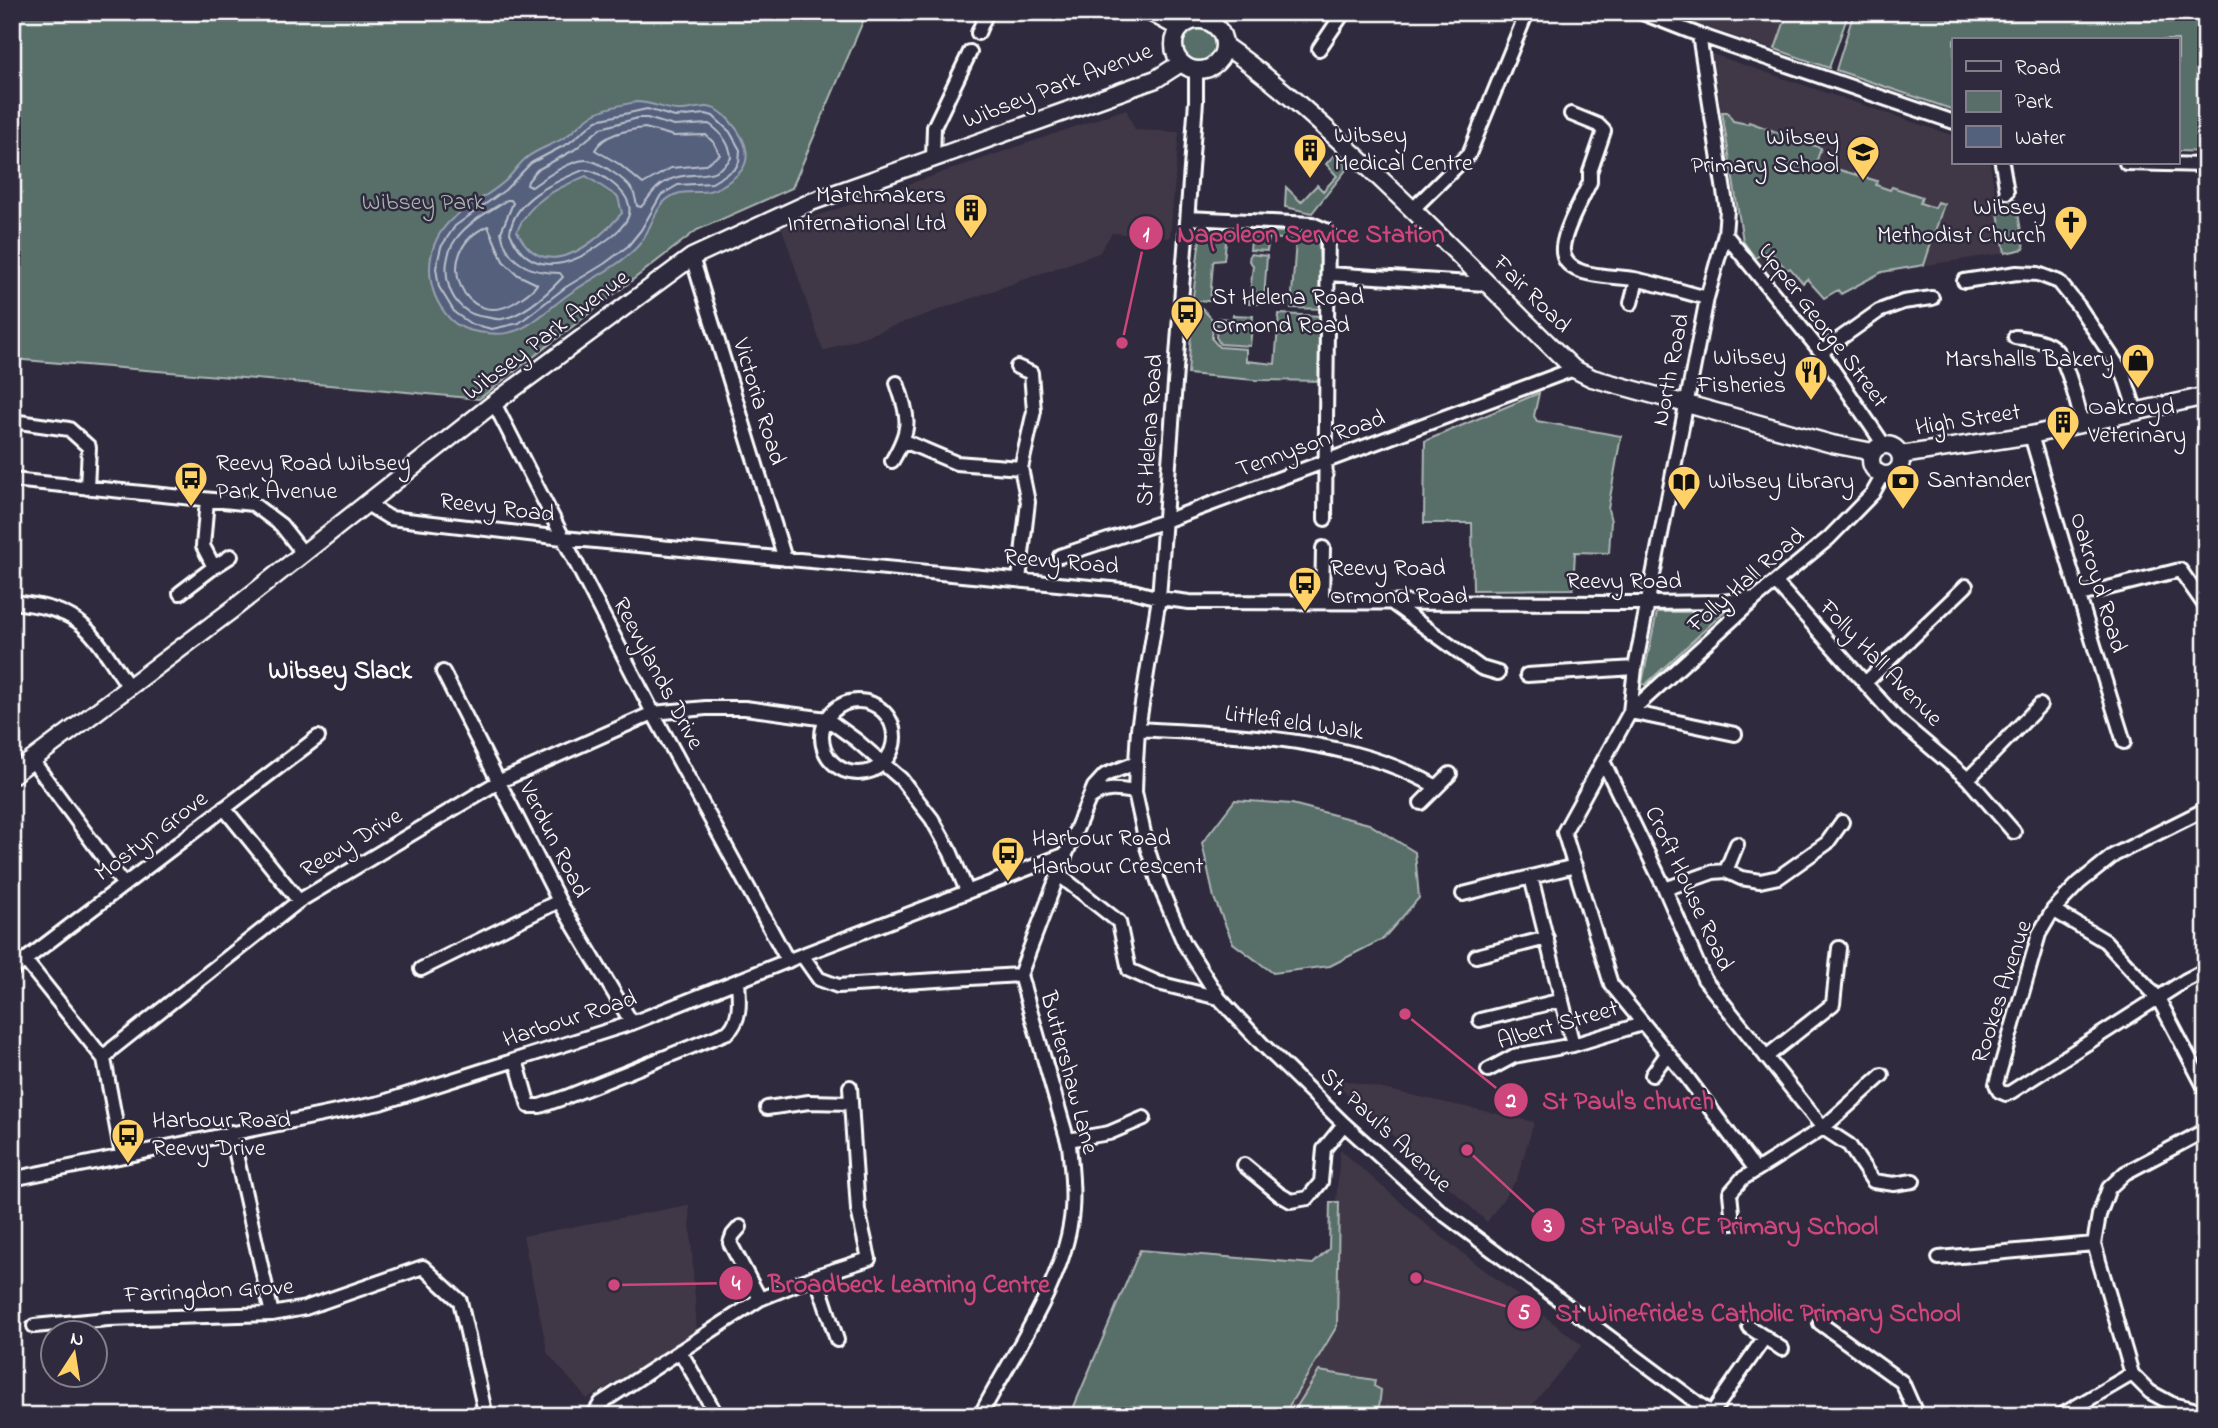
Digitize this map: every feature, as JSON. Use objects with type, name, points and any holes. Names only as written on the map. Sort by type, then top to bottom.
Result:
[{"type":"street","points":[[978,33],[987,12]]},
{"type":"street","points":[[1150,12],[1208,21],[1219,29]]},
{"type":"street","points":[[1190,20],[1174,37],[1173,46],[1189,67],[1209,68],[1223,55],[1225,46],[1219,29],[1221,12]]},
{"type":"street","points":[[1319,49],[1344,12]]},
{"type":"street","points":[[1414,208],[1469,154],[1527,12]]},
{"type":"street","points":[[1640,12],[1699,35],[1952,121]]},
{"type":"street","name":"North Road","points":[[1630,712],[1634,668],[1707,298],[1725,234],[1727,210],[1699,35]]},
{"type":"street","name":"Fair Road","points":[[1225,46],[1285,91],[1414,208],[1486,284],[1574,369],[1592,378],[1832,444],[1878,449]]},
{"type":"street","points":[[933,159],[934,127],[970,52]]},
{"type":"street","name":"Wibsey Park Avenue","points":[[12,775],[233,610],[495,403],[692,257],[811,202],[1189,67]]},
{"type":"street","name":"St Helena Road","points":[[1135,792],[1138,729],[1158,598],[1188,218],[1196,101],[1189,67]]},
{"type":"street","points":[[1571,114],[1598,125],[1604,131],[1590,172],[1590,182],[1566,236],[1563,249],[1566,259],[1573,267],[1593,275],[1637,280],[1707,298]]},
{"type":"street","points":[[2002,164],[2007,192]]},
{"type":"street","points":[[2166,164],[2206,165]]},
{"type":"street","points":[[1188,218],[1312,224],[1328,231],[1325,519]]},
{"type":"street","name":"Upper George Street","points":[[1725,234],[1821,352],[1878,449]]},
{"type":"street","name":"Victoria Road","points":[[692,257],[785,559]]},
{"type":"street","points":[[1964,281],[2017,272],[2038,274],[2059,282],[2124,375],[2136,412]]},
{"type":"street","points":[[1328,274],[1486,284]]},
{"type":"street","points":[[1631,303],[1637,280]]},
{"type":"street","points":[[1821,352],[1879,311],[1903,302],[1932,298]]},
{"type":"street","points":[[2015,337],[2038,340],[2057,351],[2076,395],[2082,423]]},
{"type":"street","points":[[1017,367],[1031,373],[1034,411],[1021,468],[1028,502],[1020,580]]},
{"type":"street","name":"Tennyson Road","points":[[1060,555],[1165,521],[1574,369]]},
{"type":"street","points":[[892,461],[904,441],[908,427],[906,409],[897,383]]},
{"type":"street","name":"High Street","points":[[1901,455],[2031,435],[2206,396]]},
{"type":"street","name":"Reevylands Drive","points":[[495,403],[653,713],[788,961]]},
{"type":"street","points":[[12,421],[69,429],[89,447],[87,488]]},
{"type":"street","name":"Oakroyd Road","points":[[2031,435],[2124,742]]},
{"type":"street","points":[[904,441],[956,463],[1021,468]]},
{"type":"street","points":[[1894,447],[1902,460],[1898,470],[1890,475],[1882,475],[1872,468],[1871,458],[1878,449],[1894,447]]},
{"type":"street","name":"Folly Hall Road","points":[[1756,1170],[1611,985],[1564,832],[1630,712],[1756,598],[1806,559],[1863,504],[1882,475]]},
{"type":"street","points":[[12,480],[253,505],[281,525],[303,553]]},
{"type":"street","points":[[207,500],[203,547],[214,567]]},
{"type":"street","name":"Reevy Road","points":[[367,504],[390,518],[563,538],[1133,591],[1189,602],[1648,603],[1722,602],[1756,598]]},
{"type":"street","points":[[1322,603],[1324,548]]},
{"type":"street","points":[[180,593],[232,556]]},
{"type":"street","points":[[2081,595],[2180,570],[2206,607]]},
{"type":"street","name":"Folly Hall Avenue","points":[[1776,583],[1896,718],[1968,779],[2014,832]]},
{"type":"street","points":[[1865,683],[1966,586]]},
{"type":"street","points":[[12,602],[50,608],[80,621],[129,687]]},
{"type":"street","points":[[1392,603],[1480,668],[1498,673]]},
{"type":"street","points":[[1527,675],[1634,668]]},
{"type":"street","name":"Verdun Road","points":[[443,672],[559,901],[632,1023]]},
{"type":"street","points":[[858,701],[881,709],[894,730],[894,742],[883,764],[862,774],[850,773],[831,762],[825,752],[822,729],[835,709],[858,701]]},
{"type":"street","points":[[1968,779],[2040,705]]},
{"type":"street","name":"Reevy Drive","points":[[104,1059],[112,1049],[299,901],[500,781],[653,713],[705,708],[745,708],[827,719]]},
{"type":"street","points":[[1630,712],[1735,734]]},
{"type":"street","points":[[827,719],[901,779],[932,818],[967,891]]},
{"type":"street","name":"Littlefield Walk","points":[[1138,729],[1257,736],[1360,754],[1412,772],[1437,787]]},
{"type":"street","name":"Mostyn Grove","points":[[12,970],[318,737]]},
{"type":"street","points":[[32,760],[124,885]]},
{"type":"street","name":"Croft House Road","points":[[1603,761],[1665,889],[1703,979],[1823,1128],[1849,1145],[1873,1181],[1894,1184],[1913,1181]]},
{"type":"street","points":[[1066,854],[1094,787],[1105,775],[1136,764]]},
{"type":"street","points":[[1421,803],[1450,774]]},
{"type":"street","points":[[1087,800],[1101,790],[1112,788],[1135,792]]},
{"type":"street","name":"St. Paul's Avenue","points":[[1135,792],[1147,847],[1160,887],[1184,943],[1219,998],[1344,1124],[1440,1211],[1713,1414]]},
{"type":"street","points":[[225,808],[299,901]]},
{"type":"street","name":"Rookes Avenue","points":[[2158,998],[2006,1094],[1999,1091],[1996,1084],[2039,934],[2053,910],[2079,883],[2114,855],[2206,809]]},
{"type":"street","points":[[1665,889],[1726,870],[1741,878],[1760,881],[1779,877],[1827,843],[1842,822]]},
{"type":"street","points":[[1726,870],[1737,844]]},
{"type":"street","name":"Harbour Road","points":[[12,1179],[380,1103],[632,1023],[1066,854]]},
{"type":"street","name":"Buttershaw Lane","points":[[980,1416],[1060,1263],[1072,1209],[1068,1140],[1020,975],[1066,854]]},
{"type":"street","points":[[1463,894],[1575,866]]},
{"type":"street","points":[[1058,874],[1119,922],[1129,970],[1158,983],[1219,998]]},
{"type":"street","points":[[1531,877],[1573,1045]]},
{"type":"street","points":[[421,969],[559,901]]},
{"type":"street","points":[[2053,910],[2105,941],[2158,998],[2206,1090]]},
{"type":"street","points":[[1476,956],[1546,938]]},
{"type":"street","points":[[1766,1057],[1833,1004],[1839,948]]},
{"type":"street","points":[[802,955],[819,979],[838,986],[1020,975]]},
{"type":"street","points":[[25,960],[104,1059],[122,1155]]},
{"type":"street","points":[[2158,998],[2206,970]]},
{"type":"street","points":[[516,1060],[529,1107],[566,1097],[728,1032],[735,1025],[738,1016],[738,981]]},
{"type":"street","points":[[1480,1020],[1562,1000]]},
{"type":"street","name":"Albert Street","points":[[1488,1070],[1514,1056],[1573,1045],[1642,1024]]},
{"type":"street","points":[[1652,1074],[1667,1054]]},
{"type":"street","points":[[1732,1223],[1730,1193],[1742,1179],[1823,1128],[1882,1075]]},
{"type":"street","points":[[593,1416],[601,1403],[760,1299],[816,1276],[869,1259],[858,1210],[850,1087]]},
{"type":"street","points":[[767,1108],[809,1102],[850,1103]]},
{"type":"street","points":[[1068,1140],[1109,1133],[1144,1118]]},
{"type":"street","points":[[1244,1165],[1291,1201],[1308,1198],[1321,1182],[1324,1149],[1344,1124]]},
{"type":"street","points":[[2206,1130],[2125,1173],[2109,1188],[2099,1215],[2094,1244],[2132,1374],[2150,1392],[2172,1405],[2206,1412]]},
{"type":"street","points":[[231,1132],[272,1314]]},
{"type":"street","points":[[740,1227],[733,1234],[730,1243],[760,1299]]},
{"type":"street","points":[[1938,1258],[2094,1244]]},
{"type":"street","name":"Farringdon Grove","points":[[34,1326],[108,1319],[272,1314],[305,1308],[423,1267],[460,1301],[486,1416]]},
{"type":"street","points":[[816,1276],[837,1340]]},
{"type":"street","points":[[1820,1323],[1902,1382],[1917,1416]]},
{"type":"street","points":[[1749,1327],[1782,1349]]},
{"type":"street","points":[[1713,1414],[1765,1337]]},
{"type":"street","points":[[680,1352],[717,1416]]},
{"type":"street","points":[[2060,1416],[2132,1374]]},
{"type":"shaded area","points":[[1671,12],[1849,12],[1829,68],[1700,25]]},
{"type":"shaded area","name":"Wibsey Primary School","points":[[1712,54],[1952,135],[1952,164],[1990,164],[2005,253],[1882,272],[1841,294],[1838,290],[1824,298],[1808,279],[1803,283],[1790,268],[1779,271],[1776,269],[1767,275],[1743,241]]},
{"type":"shaded area","points":[[1126,109],[1135,130],[1179,132],[1170,238],[1112,233],[1099,253],[823,351],[782,228]]},
{"type":"shaded area","points":[[1329,1077],[1534,1122],[1517,1179],[1487,1222]]},
{"type":"shaded area","points":[[1340,1150],[1434,1231],[1582,1345],[1523,1416],[1283,1416],[1337,1326],[1336,1202]]},
{"type":"shaded area","points":[[689,1205],[697,1333],[587,1399],[548,1354],[523,1236]]},
{"type":"green space","name":"Wibsey Park","points":[[12,12],[867,12],[792,188],[697,230],[479,399],[12,359]]},
{"type":"green space","points":[[1788,12],[1849,12],[1829,68],[1775,49]]},
{"type":"green space","points":[[1854,12],[2206,12],[2206,152],[2180,151],[2180,38],[1952,38],[1952,109],[1836,70]]},
{"type":"green space","points":[[1199,23],[1213,29],[1219,43],[1213,57],[1199,63],[1185,57],[1179,43],[1185,29]]},
{"type":"green space","points":[[1722,112],[1727,112],[1733,121],[1749,122],[1821,148],[1816,163],[1877,181],[1876,185],[1890,190],[1892,187],[1922,197],[1920,203],[1935,208],[1938,202],[1944,204],[1924,265],[1882,272],[1841,294],[1838,290],[1824,298],[1807,279],[1803,283],[1790,268],[1787,270],[1769,250],[1755,258],[1743,241]]},
{"type":"green space","points":[[1334,155],[1345,164],[1346,170],[1312,213],[1285,207],[1286,187],[1301,202],[1317,185],[1323,191],[1337,176],[1326,164]]},
{"type":"green space","points":[[2012,198],[2016,201],[2024,249],[2005,253],[1996,201]]},
{"type":"green space","points":[[1201,229],[1244,230],[1240,234],[1227,233],[1224,260],[1213,263],[1210,301],[1196,301],[1193,297]]},
{"type":"green space","points":[[1252,231],[1310,233],[1318,237],[1324,309],[1291,308],[1296,240],[1269,238],[1267,251],[1250,250]]},
{"type":"green space","points":[[1250,254],[1267,256],[1264,299],[1258,299],[1258,304],[1249,304],[1253,265],[1249,261]]},
{"type":"green space","points":[[1193,305],[1200,306],[1213,320],[1212,339],[1219,347],[1246,349],[1246,361],[1275,364],[1279,314],[1323,316],[1324,381],[1255,380],[1188,374]]},
{"type":"green space","points":[[1233,315],[1253,316],[1250,346],[1220,344],[1216,337],[1218,318],[1232,319]]},
{"type":"green space","points":[[1539,393],[1534,416],[1537,421],[1621,436],[1608,509],[1611,521],[1609,553],[1575,552],[1573,589],[1473,590],[1472,523],[1424,523],[1425,441]]},
{"type":"green space","points":[[1657,612],[1724,612],[1645,685],[1642,683]]},
{"type":"green space","points":[[1235,800],[1292,804],[1369,824],[1415,852],[1419,898],[1383,939],[1330,966],[1273,973],[1233,943],[1214,898],[1202,843]]},
{"type":"green space","points":[[1330,1202],[1339,1202],[1337,1326],[1283,1416],[1070,1416],[1140,1250],[1313,1264],[1329,1249]]},
{"type":"green space","points":[[1319,1371],[1375,1380],[1374,1386],[1381,1390],[1378,1416],[1291,1416]]},
{"type":"water","points":[[636,102],[677,110],[704,107],[718,110],[736,128],[744,143],[746,159],[740,173],[715,189],[680,193],[669,198],[660,207],[645,236],[630,254],[523,328],[500,334],[468,330],[454,323],[441,307],[431,282],[432,255],[442,230],[458,214],[504,182],[529,156],[566,137],[596,113]],"holes":[[[586,176],[618,197],[622,213],[598,237],[570,254],[555,258],[541,256],[528,247],[517,231],[522,220],[537,203],[554,191]]]},
{"type":"place","name":"Wibsey Medical Centre","points":[[1310,180]]},
{"type":"place","name":"Wibsey Primary School","points":[[1863,182]]},
{"type":"place","name":"Matchmakers International Ltd","points":[[971,240]]},
{"type":"place","name":"Wibsey Methodist Church","points":[[2071,252]]},
{"type":"place","name":"St Helena Road Ormond Road","points":[[1187,342]]},
{"type":"place","name":"Napoleon Service Station","points":[[1122,343]]},
{"type":"place","name":"Marshalls Bakery","points":[[2138,390]]},
{"type":"place","name":"Wibsey Fisheries","points":[[1811,402]]},
{"type":"place","name":"Oakroyd Veterinary","points":[[2063,452]]},
{"type":"place","name":"Reevy Road Wibsey Park Avenue","points":[[191,508]]},
{"type":"place","name":"Santander","points":[[1903,511]]},
{"type":"place","name":"Wibsey Library","points":[[1684,512]]},
{"type":"place","name":"Reevy Road Ormond Road","points":[[1305,613]]},
{"type":"place","name":"Harbour Road Harbour Crescent","points":[[1008,883]]},
{"type":"place","name":"St Paul's church","points":[[1405,1014]]},
{"type":"place","name":"St Paul's CE Primary School","points":[[1467,1150]]},
{"type":"place","name":"Harbour Road Reevy Drive","points":[[128,1165]]},
{"type":"place","name":"St Winefride's Catholic Primary School","points":[[1416,1278]]},
{"type":"place","name":"Broadbeck Learning Centre","points":[[614,1285]]},
{"type":"district","name":"Wibsey Slack","points":[[340,672]]}]
